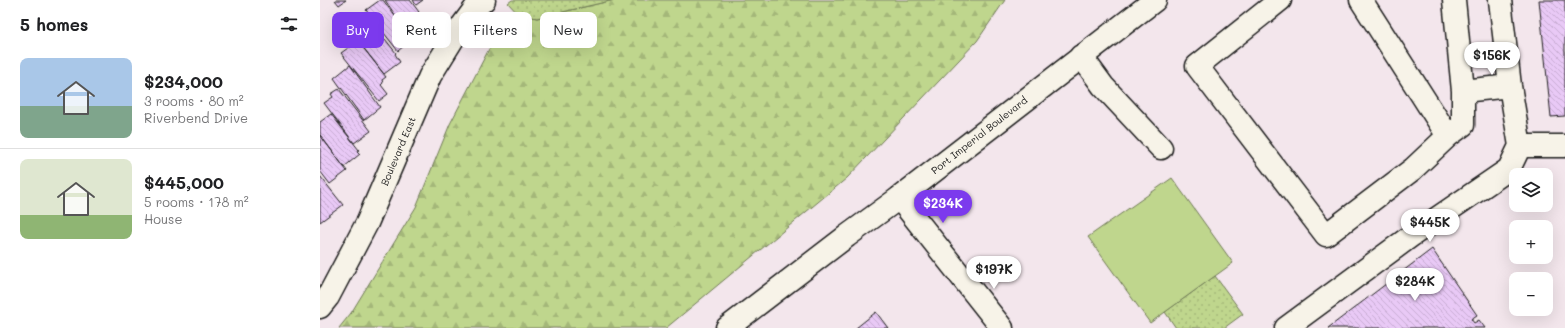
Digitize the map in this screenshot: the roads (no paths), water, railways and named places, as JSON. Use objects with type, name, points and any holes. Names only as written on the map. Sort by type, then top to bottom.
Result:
[{"type":"main road","name":"Boulevard East","points":[[320,307],[328,297],[367,222],[430,76],[456,34],[476,7],[484,0]]},
{"type":"main road","name":"Port Imperial Boulevard","points":[[727,328],[899,198],[1155,0]]},
{"type":"main road","points":[[1280,0],[1197,66],[1326,235],[1413,169],[1448,136],[1463,125],[1463,91],[1454,0]]},
{"type":"main road","points":[[1361,0],[1448,136]]},
{"type":"main road","points":[[1286,328],[1411,236],[1509,170],[1520,146],[1510,86],[1500,0]]},
{"type":"main road","points":[[1081,56],[1103,86],[1161,148]]},
{"type":"main road","points":[[1463,91],[1510,86]]},
{"type":"main road","points":[[1520,146],[1565,146]]},
{"type":"main road","points":[[899,198],[1002,328]]}]
